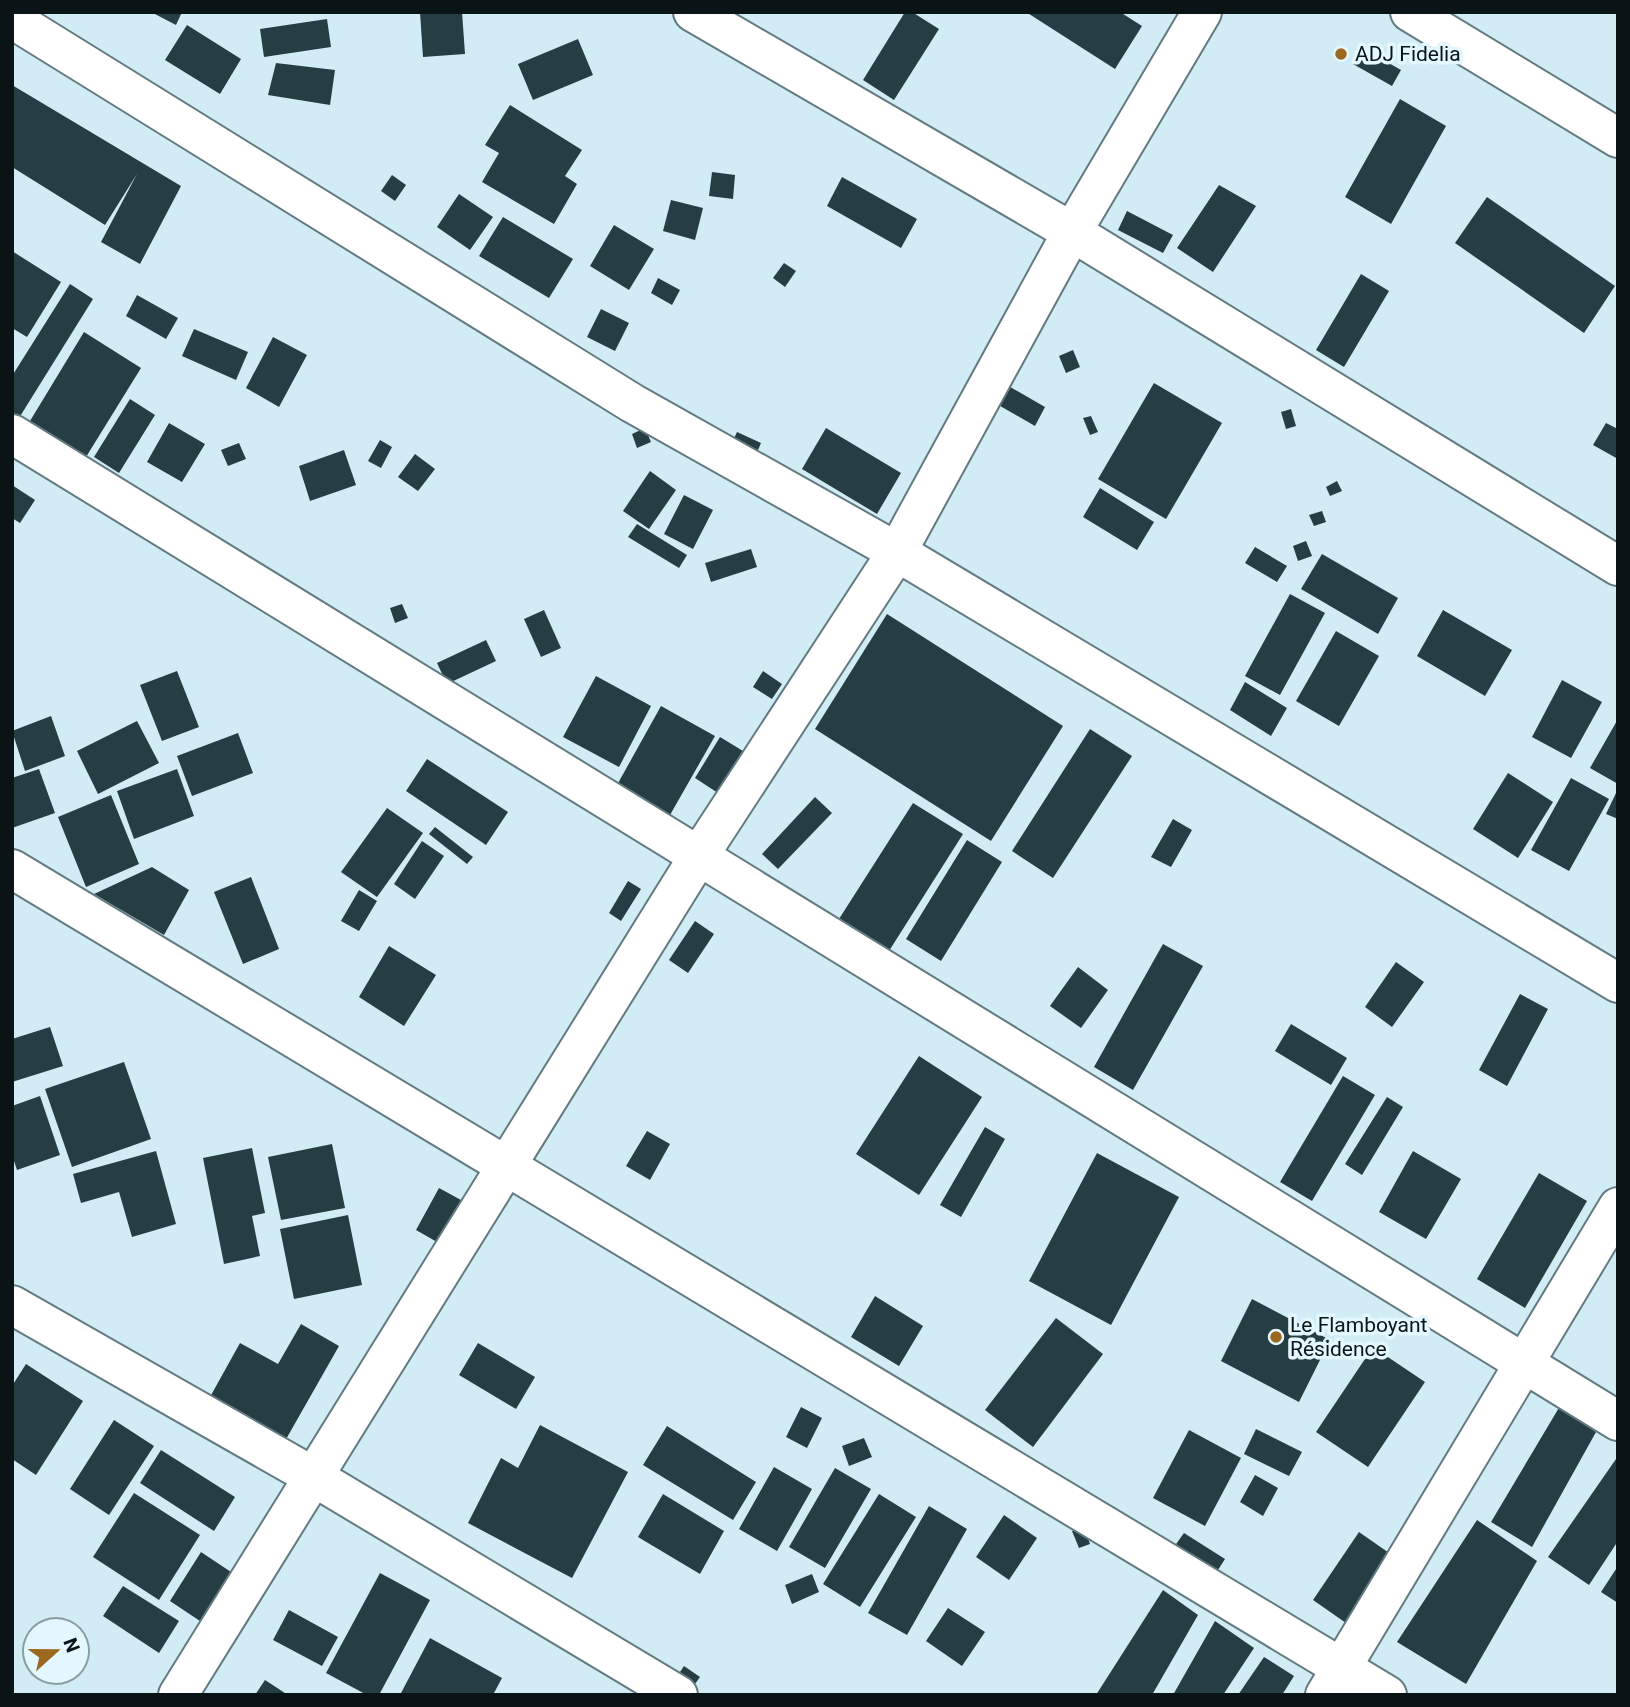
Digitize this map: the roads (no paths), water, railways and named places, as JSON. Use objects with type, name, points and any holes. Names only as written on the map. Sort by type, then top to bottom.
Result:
[{"type":"street","points":[[693,12],[1072,232],[1618,566]]},
{"type":"street","points":[[178,1695],[700,854],[897,552],[1072,232],[1202,12]]},
{"type":"street","points":[[1410,12],[1618,138]]},
{"type":"street","points":[[12,19],[632,403],[897,552],[1618,983]]},
{"type":"street","points":[[12,434],[700,854],[1618,1421]]},
{"type":"street","points":[[12,869],[505,1167],[1333,1681],[1387,1695]]},
{"type":"street","points":[[1333,1681],[1618,1207]]},
{"type":"street","points":[[12,1305],[314,1477],[678,1695]]},
{"type":"place","name":"ADJ Fidelia","points":[[1341,54]]},
{"type":"place","name":"Le Flamboyant Résidence","points":[[1276,1337]]}]
